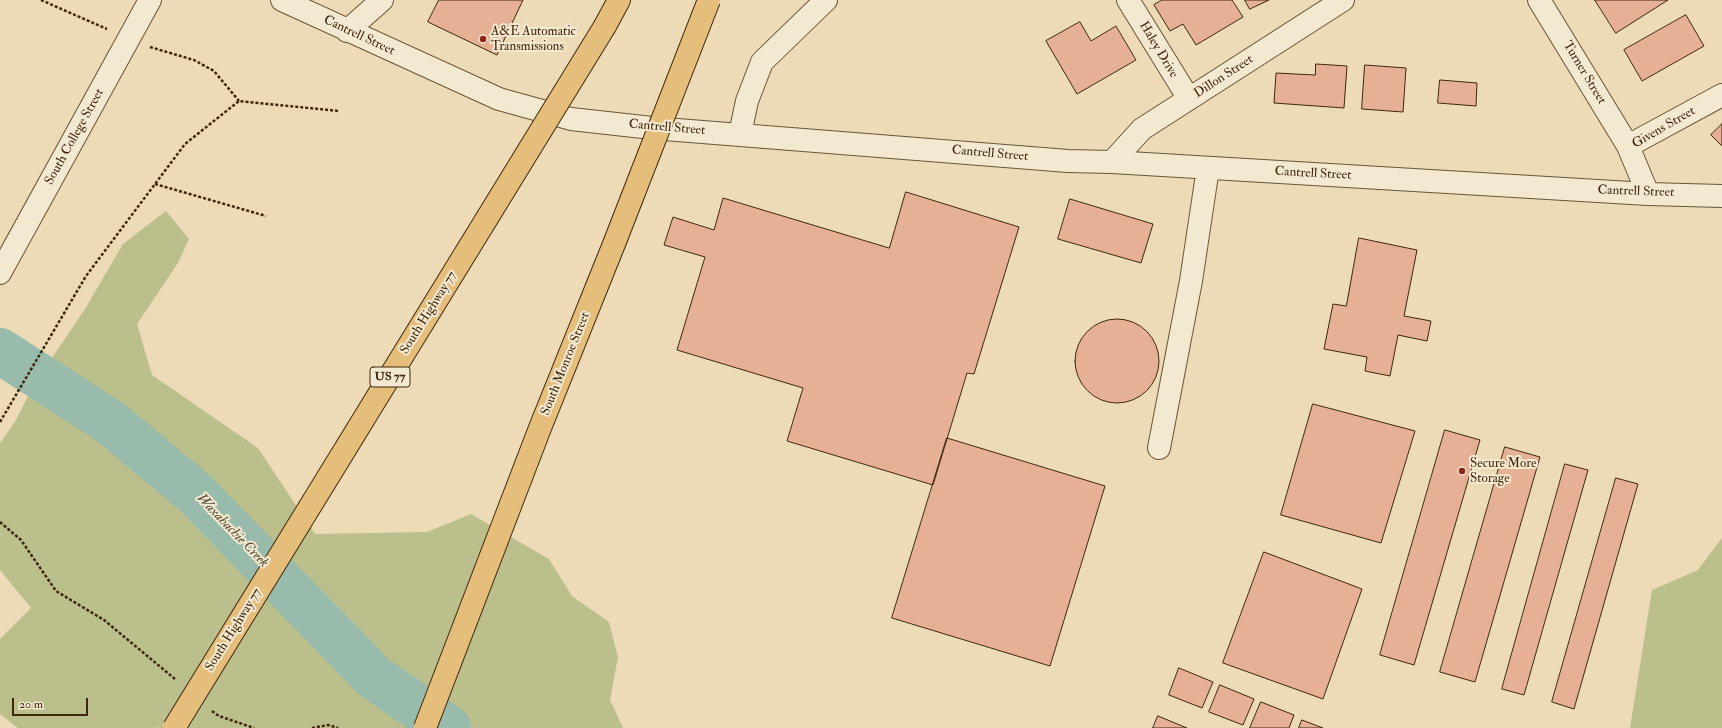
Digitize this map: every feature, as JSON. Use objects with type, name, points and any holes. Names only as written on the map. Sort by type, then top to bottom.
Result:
[{"type":"main road","name":"South Highway 77","points":[[174,728],[605,26],[619,0]]},
{"type":"main road","name":"South Monroe Street","points":[[425,728],[538,435],[709,0]]},
{"type":"street","name":"South College Street","points":[[0,273],[150,0]]},
{"type":"street","name":"Cantrell Street","points":[[282,0],[347,31],[499,99],[571,119],[652,128],[1068,161],[1112,162],[1648,194],[1722,196]]},
{"type":"street","points":[[347,31],[382,0]]},
{"type":"street","points":[[740,134],[746,101],[762,62],[826,0]]},
{"type":"street","name":"Haley Drive","points":[[1128,0],[1189,99]]},
{"type":"street","name":"Dillon Street","points":[[1112,162],[1142,129],[1343,0]]},
{"type":"street","name":"Turner Street","points":[[1539,0],[1628,146]]},
{"type":"street","name":"Givens Street","points":[[1648,194],[1628,146],[1722,95]]},
{"type":"street","points":[[1159,448],[1191,282],[1208,168]]},
{"type":"path","points":[[0,422],[86,276],[185,144],[239,101],[340,111]]},
{"type":"path","points":[[155,184],[266,216]]},
{"type":"path","points":[[0,522],[21,540],[56,591],[104,620],[177,681]]},
{"type":"path","points":[[207,706],[219,716],[254,728]]},
{"type":"path","points":[[312,728],[328,725],[338,728]]},
{"type":"green space","points":[[166,211],[189,239],[178,263],[137,324],[152,375],[258,448],[315,534],[427,532],[471,514],[549,559],[572,596],[609,622],[618,657],[610,700],[623,728],[158,728],[158,726],[156,728],[18,728],[0,714],[0,639],[31,608],[0,570],[0,443],[15,422],[33,386],[85,309],[123,244]]},
{"type":"green space","points":[[1722,538],[1722,728],[1630,728],[1652,590],[1698,570]]},
{"type":"building","name":"A&E Automatic Transmissions","points":[[439,0],[523,0],[497,55],[428,22]]},
{"type":"building","points":[[1162,0],[1232,0],[1243,17],[1196,45],[1183,24],[1170,31],[1154,5]]},
{"type":"building","points":[[1245,0],[1269,0],[1250,9]]},
{"type":"building","points":[[1595,0],[1668,0],[1616,33]]},
{"type":"building","points":[[1686,15],[1704,46],[1642,81],[1624,50]]},
{"type":"building","points":[[1080,22],[1091,41],[1116,26],[1136,60],[1077,94],[1046,41]]},
{"type":"building","points":[[1316,64],[1347,66],[1344,108],[1274,103],[1276,73],[1315,75]]},
{"type":"building","points":[[1365,65],[1406,68],[1403,112],[1362,109]]},
{"type":"building","points":[[1440,80],[1477,83],[1476,106],[1438,103]]},
{"type":"building","points":[[1722,124],[1722,146],[1711,135]]},
{"type":"building","points":[[906,192],[1019,227],[974,374],[967,373],[933,485],[787,441],[803,388],[677,350],[705,257],[664,245],[673,217],[714,230],[723,198],[889,248]]},
{"type":"building","points":[[1070,199],[1153,224],[1141,263],[1058,239]]},
{"type":"building","points":[[1359,238],[1417,250],[1404,316],[1431,321],[1427,341],[1398,335],[1390,376],[1365,371],[1367,357],[1324,349],[1333,304],[1346,306]]},
{"type":"building","points":[[1109,319],[1125,319],[1141,326],[1152,337],[1159,353],[1159,369],[1156,377],[1147,391],[1141,396],[1125,403],[1109,403],[1093,396],[1082,385],[1075,369],[1075,353],[1082,337],[1093,326]]},
{"type":"building","points":[[1313,404],[1415,431],[1381,543],[1281,515]]},
{"type":"building","points":[[1445,430],[1480,440],[1414,665],[1380,655]]},
{"type":"building","points":[[947,438],[1105,486],[1050,666],[892,618]]},
{"type":"building","points":[[1505,447],[1540,457],[1475,682],[1440,672]]},
{"type":"building","points":[[1565,464],[1588,470],[1524,695],[1502,689]]},
{"type":"building","points":[[1616,478],[1638,484],[1574,709],[1552,702]]},
{"type":"building","points":[[1264,552],[1362,589],[1323,699],[1223,663]]},
{"type":"building","points":[[1179,668],[1213,682],[1202,708],[1169,695]]},
{"type":"building","points":[[1220,685],[1254,699],[1243,725],[1209,712]]},
{"type":"building","points":[[1261,702],[1294,715],[1289,728],[1250,728]]},
{"type":"building","points":[[1158,716],[1187,728],[1153,728]]},
{"type":"building","points":[[1302,720],[1323,728],[1299,728]]},
{"type":"waterway","name":"Waxahachie Creek","points":[[0,351],[110,422],[195,493],[374,677],[448,728]]},
{"type":"place","name":"A&E Automatic Transmissions","points":[[483,39]]},
{"type":"place","name":"Secure More Storage","points":[[1462,471]]}]
